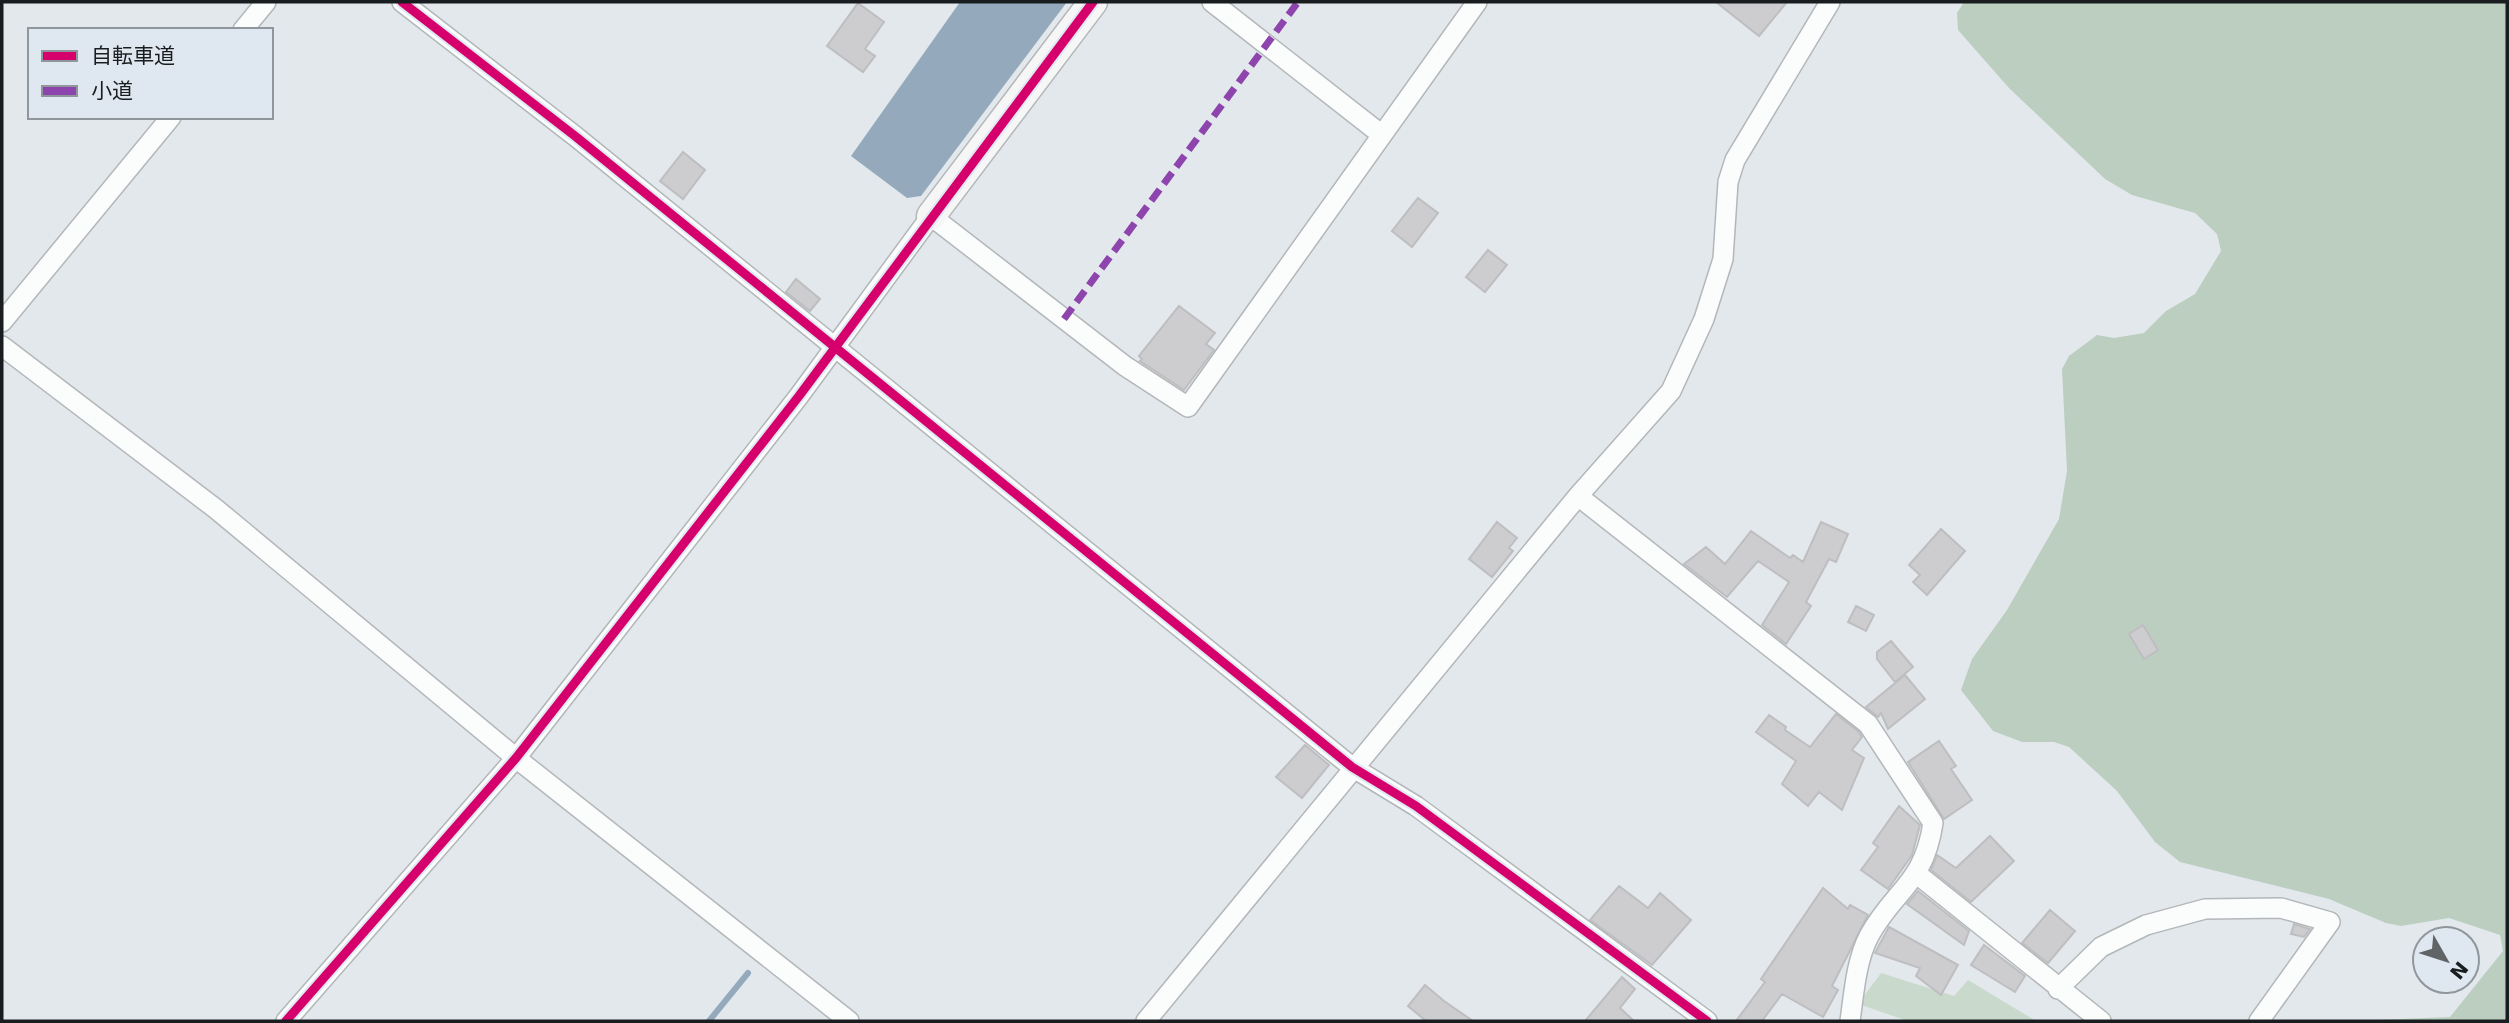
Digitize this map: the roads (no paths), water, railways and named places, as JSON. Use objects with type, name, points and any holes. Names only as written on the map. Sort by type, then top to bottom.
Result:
[{"type":"street","points":[[245,28],[266,2]]},
{"type":"street","points":[[402,2],[575,136],[1352,767],[1416,806],[1707,1021]]},
{"type":"street","points":[[286,1021],[516,758],[835,347],[1093,2]]},
{"type":"street","points":[[1212,2],[1382,135]]},
{"type":"street","points":[[931,216],[1125,366],[1188,407],[1477,2]]},
{"type":"street","points":[[1146,1021],[1352,767],[1578,496],[1671,391],[1704,319],[1723,259],[1728,182],[1735,160],[1830,2]]},
{"type":"street","points":[[2,323],[169,119]]},
{"type":"street","points":[[2,346],[216,509],[516,758],[849,1021]]},
{"type":"street","points":[[1578,496],[1868,724],[1933,823],[1929,847],[1917,874],[1870,934],[1858,971],[1850,1021]]},
{"type":"street","points":[[1917,874],[2101,1021]]},
{"type":"street","points":[[2058,989],[2101,947],[2146,925],[2205,909],[2281,908],[2330,922],[2259,1021]]},
{"type":"water","points":[[960,2],[1067,2],[921,196],[907,198],[851,156]]},
{"type":"waterway","points":[[709,1021],[748,973]]}]
